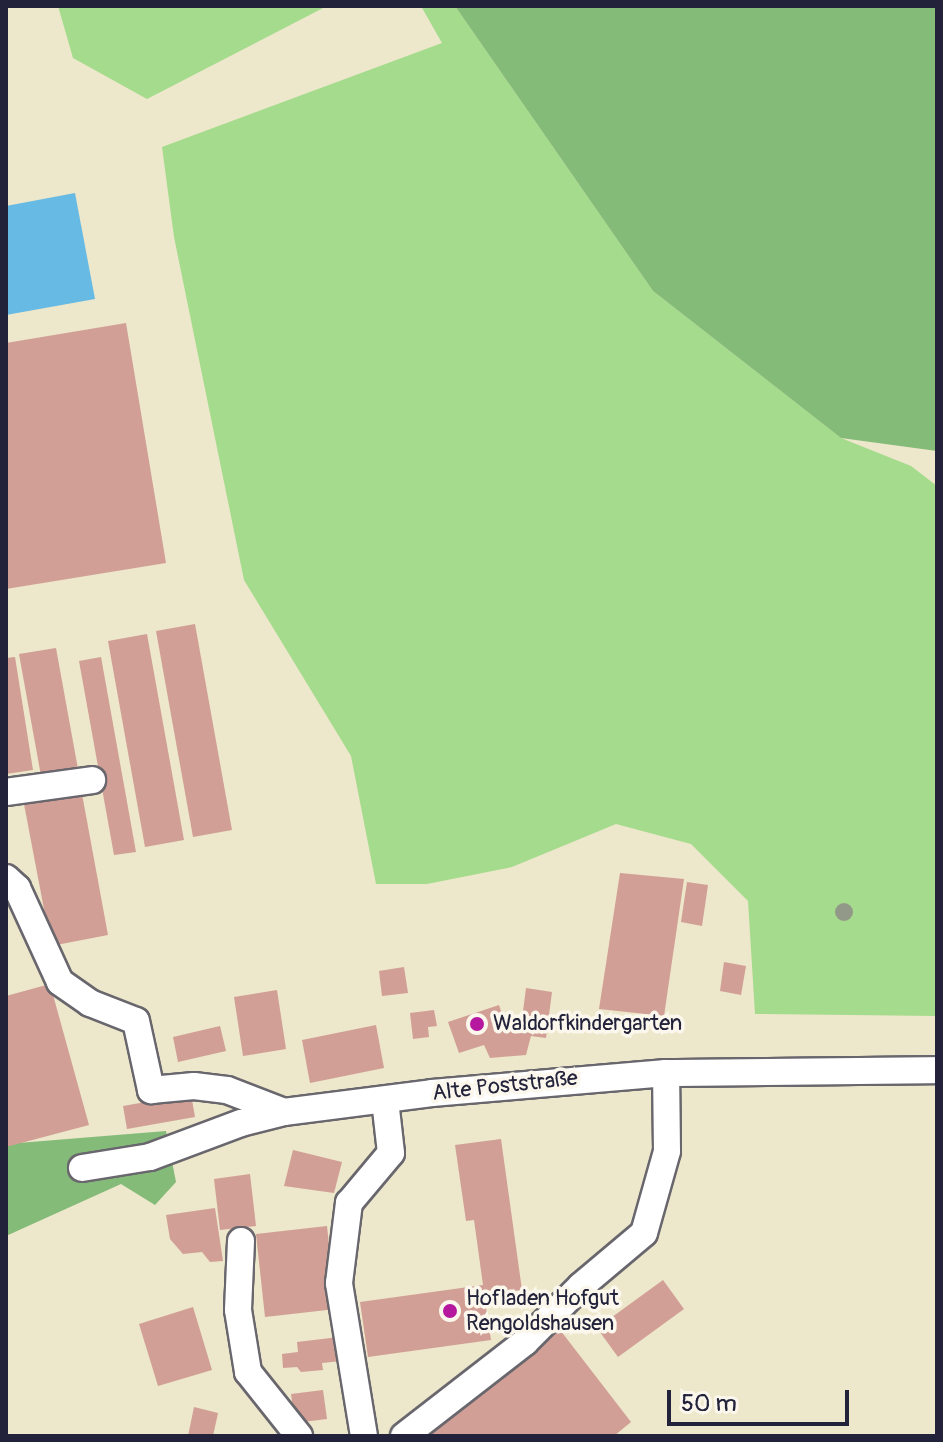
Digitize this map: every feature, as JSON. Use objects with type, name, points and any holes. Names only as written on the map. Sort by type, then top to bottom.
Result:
[{"type":"street","points":[[6,792],[92,780]]},
{"type":"street","points":[[6,878],[17,888],[60,982],[90,1003],[136,1021],[151,1090],[194,1086],[227,1090],[284,1112]]},
{"type":"street","name":"Alte Poststraße","points":[[82,1168],[150,1157],[241,1123],[284,1112],[385,1100],[583,1078],[666,1073],[937,1070]]},
{"type":"street","points":[[404,1436],[525,1342],[581,1286],[644,1233],[667,1151],[666,1073]]},
{"type":"street","points":[[364,1436],[339,1283],[349,1203],[391,1153],[385,1100]]},
{"type":"street","points":[[241,1241],[238,1310],[248,1372],[299,1436]]},
{"type":"green space","points":[[58,6],[327,6],[147,99],[73,58]]},
{"type":"green space","points":[[421,6],[455,6],[653,291],[841,438],[911,466],[937,486],[937,1016],[755,1014],[748,901],[691,844],[616,824],[512,867],[427,884],[376,884],[351,756],[244,580],[174,237],[162,147],[442,43]]},
{"type":"green space","points":[[455,6],[937,6],[937,451],[841,438],[653,291]]},
{"type":"green space","points":[[166,1131],[176,1182],[155,1205],[121,1184],[6,1236],[6,1144]]},
{"type":"water","points":[[75,193],[95,299],[6,315],[6,206]]},
{"type":"building","points":[[126,323],[166,563],[6,589],[6,343]]},
{"type":"building","points":[[195,624],[232,830],[193,837],[156,631]]},
{"type":"building","points":[[147,634],[184,840],[145,847],[108,641]]},
{"type":"building","points":[[56,648],[78,769],[41,776],[19,654]]},
{"type":"building","points":[[15,657],[33,770],[6,774],[6,658]]},
{"type":"building","points":[[101,657],[136,852],[114,855],[79,661]]},
{"type":"building","points":[[82,794],[108,935],[51,946],[24,804]]},
{"type":"building","points":[[620,873],[684,879],[664,1016],[599,1009]]},
{"type":"building","points":[[687,882],[708,885],[702,926],[681,922]]},
{"type":"building","points":[[724,962],[746,966],[741,995],[720,991]]},
{"type":"building","points":[[404,967],[408,993],[382,996],[379,971]]},
{"type":"building","points":[[50,984],[89,1125],[6,1147],[6,996]]},
{"type":"building","name":"Waldorfkindergarten","points":[[526,988],[552,992],[546,1038],[531,1036],[526,1055],[490,1058],[484,1045],[459,1053],[448,1022],[499,1005],[507,1029],[521,1027]]},
{"type":"building","points":[[277,990],[286,1049],[243,1056],[234,997]]},
{"type":"building","points":[[434,1010],[437,1026],[428,1027],[429,1037],[413,1039],[410,1013]]},
{"type":"building","points":[[376,1025],[384,1068],[310,1083],[302,1040]]},
{"type":"building","points":[[220,1026],[226,1051],[178,1062],[173,1037]]},
{"type":"building","points":[[191,1094],[195,1117],[127,1129],[123,1106]]},
{"type":"building","points":[[501,1139],[522,1290],[484,1295],[491,1340],[368,1357],[360,1302],[483,1285],[474,1220],[466,1221],[455,1145]]},
{"type":"building","points":[[293,1150],[342,1162],[334,1193],[284,1186]]},
{"type":"building","points":[[250,1174],[256,1226],[220,1230],[214,1179]]},
{"type":"building","points":[[215,1208],[223,1261],[210,1262],[202,1252],[183,1254],[170,1239],[166,1215]]},
{"type":"building","points":[[327,1226],[336,1309],[265,1317],[256,1234]]},
{"type":"building","points":[[663,1280],[684,1309],[618,1357],[597,1328]]},
{"type":"building","points":[[193,1307],[212,1370],[158,1386],[139,1324]]},
{"type":"building","points":[[557,1326],[631,1422],[614,1436],[415,1436]]},
{"type":"building","points":[[339,1337],[341,1361],[322,1363],[323,1370],[301,1372],[297,1367],[283,1368],[282,1354],[298,1352],[297,1342]]},
{"type":"building","points":[[323,1390],[327,1419],[295,1423],[291,1394]]},
{"type":"building","points":[[194,1407],[218,1413],[213,1436],[188,1436]]},
{"type":"place","name":"Waldorfkindergarten","points":[[477,1024]]},
{"type":"place","name":"Hofladen Hofgut Rengoldshausen","points":[[450,1311]]}]
